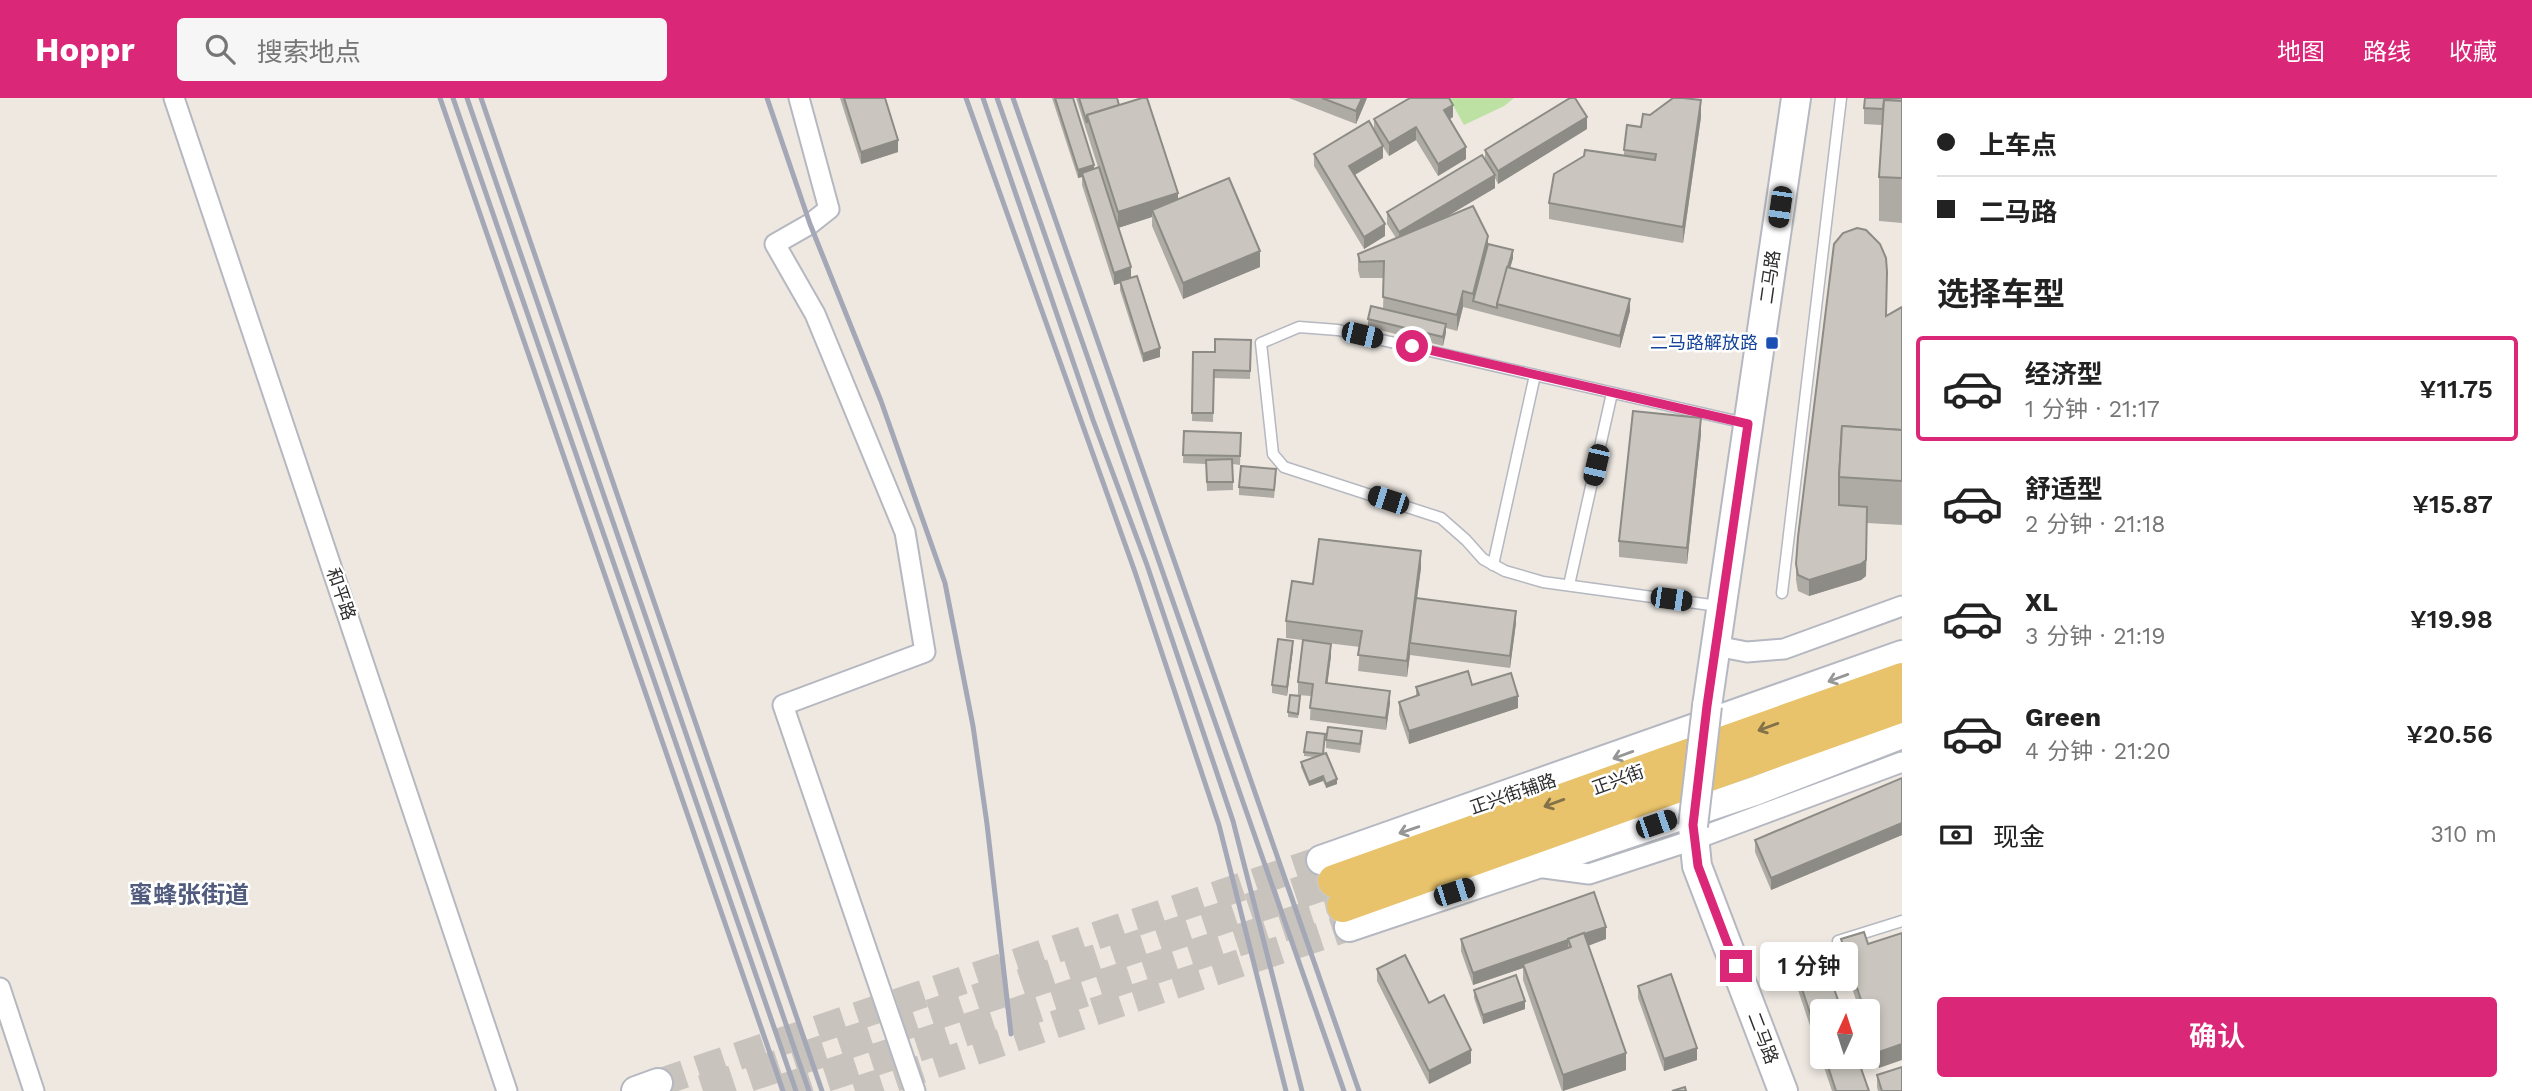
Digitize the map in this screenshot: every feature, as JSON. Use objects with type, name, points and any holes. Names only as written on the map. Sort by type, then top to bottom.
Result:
[{"type":"main road","name":"正兴街","points":[[1337,894],[1902,680]]},
{"type":"main road","name":"正兴街","points":[[1337,894],[1902,706]]},
{"type":"street","name":"和平路","points":[[174,98],[507,1091]]},
{"type":"street","points":[[799,98],[830,209],[775,244],[815,314],[905,533],[925,652],[783,705],[915,1091]]},
{"type":"street","name":"二马路","points":[[1783,1091],[1698,866],[1693,833],[1707,706],[1796,98]]},
{"type":"street","points":[[1716,646],[1747,652],[1784,649],[1902,606]]},
{"type":"street","name":"正兴街辅路","points":[[1337,894],[1902,656]]},
{"type":"street","points":[[1337,894],[1533,866],[1755,791],[1902,734]]},
{"type":"street","points":[[1533,866],[1590,874],[1693,833],[1902,762]]},
{"type":"street","points":[[0,988],[34,1091]]},
{"type":"lane","points":[[1782,593],[1841,98]]},
{"type":"lane","points":[[1722,606],[1569,585],[1505,571],[1483,559],[1441,518],[1284,467],[1273,454],[1261,343],[1299,327],[1325,328],[1748,424]]},
{"type":"lane","points":[[1493,565],[1535,375]]},
{"type":"lane","points":[[1569,585],[1612,393]]},
{"type":"lane","points":[[1838,941],[1902,921]]},
{"type":"green space","points":[[1449,98],[1514,98],[1504,106],[1464,125]]},
{"type":"building","points":[[844,98],[885,98],[898,140],[861,152]]},
{"type":"building","points":[[1055,98],[1073,98],[1094,165],[1078,170]]},
{"type":"building","points":[[1079,98],[1117,98],[1119,105],[1087,115],[1087,123]]},
{"type":"building","points":[[1147,98],[1178,193],[1118,212],[1087,115]]},
{"type":"building","points":[[1322,98],[1362,98],[1356,111]]},
{"type":"building","points":[[1410,98],[1449,98],[1453,105],[1444,110],[1466,147],[1438,164],[1416,127],[1389,143],[1374,119]]},
{"type":"building","points":[[1570,98],[1575,98],[1587,117],[1498,171],[1485,150]]},
{"type":"building","points":[[1673,98],[1701,100],[1683,227],[1549,203],[1554,174],[1584,156],[1585,150],[1655,160],[1656,154],[1624,150],[1627,125],[1641,127],[1643,114],[1650,115]]},
{"type":"building","points":[[1865,98],[1902,98],[1902,101],[1884,100],[1883,109],[1864,108]]},
{"type":"building","points":[[1884,100],[1902,101],[1902,178],[1879,177]]},
{"type":"building","points":[[1369,121],[1383,146],[1349,166],[1385,224],[1364,237],[1314,154]]},
{"type":"building","points":[[1482,155],[1495,175],[1399,232],[1387,212]]},
{"type":"building","points":[[1099,167],[1131,267],[1114,273],[1082,173]]},
{"type":"building","points":[[1229,178],[1260,251],[1183,283],[1152,210]]},
{"type":"building","points":[[1473,206],[1488,236],[1473,294],[1463,291],[1457,315],[1383,297],[1384,261],[1360,262],[1358,254]]},
{"type":"building","points":[[1857,228],[1866,230],[1880,244],[1886,258],[1886,316],[1902,307],[1902,430],[1842,426],[1839,505],[1867,507],[1866,560],[1861,564],[1809,580],[1798,575],[1798,537],[1834,244],[1843,233]]},
{"type":"building","points":[[1488,244],[1513,250],[1497,308],[1473,301]]},
{"type":"building","points":[[1507,267],[1630,299],[1620,336],[1497,304]]},
{"type":"building","points":[[1137,276],[1160,348],[1143,354],[1120,281]]},
{"type":"building","points":[[1371,306],[1446,324],[1443,337],[1368,319]]},
{"type":"building","points":[[1215,339],[1251,340],[1250,371],[1214,370],[1213,413],[1192,413],[1193,352],[1215,352]]},
{"type":"building","points":[[1633,411],[1701,418],[1687,548],[1619,541]]},
{"type":"building","points":[[1842,426],[1902,430],[1902,481],[1839,477]]},
{"type":"building","points":[[1184,431],[1241,433],[1240,456],[1183,455]]},
{"type":"building","points":[[1232,459],[1233,482],[1207,482],[1206,460]]},
{"type":"building","points":[[1241,466],[1276,469],[1274,490],[1239,487]]},
{"type":"building","points":[[1319,539],[1421,551],[1407,661],[1358,655],[1362,631],[1286,621],[1292,581],[1313,584]]},
{"type":"building","points":[[1416,598],[1516,611],[1510,656],[1410,643]]},
{"type":"building","points":[[1278,639],[1293,641],[1287,687],[1272,685]]},
{"type":"building","points":[[1303,640],[1331,644],[1326,683],[1390,691],[1386,718],[1310,708],[1313,684],[1298,682]]},
{"type":"building","points":[[1468,671],[1472,685],[1511,673],[1518,696],[1409,731],[1399,702],[1419,695],[1416,687]]},
{"type":"building","points":[[1290,695],[1300,696],[1298,714],[1288,712]]},
{"type":"building","points":[[1328,727],[1362,731],[1360,744],[1326,740]]},
{"type":"building","points":[[1307,732],[1325,734],[1323,754],[1304,752]]},
{"type":"building","points":[[1326,753],[1337,779],[1326,784],[1323,776],[1309,782],[1301,762]]},
{"type":"building","points":[[1902,778],[1902,823],[1771,878],[1755,840]]},
{"type":"building","points":[[1594,892],[1606,927],[1473,973],[1461,939]]},
{"type":"building","points":[[1864,932],[1868,944],[1902,933],[1902,1044],[1880,1052],[1880,999],[1861,999],[1841,939]]},
{"type":"building","points":[[1584,933],[1626,1053],[1563,1075],[1523,964],[1571,947],[1568,939]]},
{"type":"building","points":[[1405,955],[1429,1003],[1444,995],[1471,1050],[1429,1071],[1377,969]]},
{"type":"building","points":[[1827,968],[1838,999],[1810,999],[1810,1013],[1798,977]]},
{"type":"building","points":[[1671,974],[1697,1048],[1664,1059],[1638,986]]},
{"type":"building","points":[[1516,975],[1525,1001],[1483,1015],[1474,990]]},
{"type":"building","points":[[1902,1067],[1902,1091],[1882,1091],[1877,1075]]},
{"type":"building","points":[[1829,1069],[1861,1069],[1869,1091],[1836,1091]]},
{"type":"tunnel","points":[[658,1083],[1321,860]]},
{"type":"tunnel","points":[[703,1091],[1334,881]]},
{"type":"tunnel","points":[[780,1091],[1343,906]]},
{"type":"tunnel","points":[[855,1091],[1349,927]]},
{"type":"railway","points":[[440,98],[783,1091]]},
{"type":"railway","points":[[453,98],[796,1091]]},
{"type":"railway","points":[[467,98],[809,1091]]},
{"type":"railway","points":[[481,98],[822,1091]]},
{"type":"railway","points":[[767,98],[810,224],[881,401],[945,583],[973,726],[1011,1034]]},
{"type":"railway","points":[[966,98],[1135,572],[1219,825],[1286,1091]]},
{"type":"railway","points":[[983,98],[1093,420],[1147,565],[1233,821],[1302,1091]]},
{"type":"railway","points":[[997,98],[1344,1091]]},
{"type":"railway","points":[[1013,98],[1359,1091]]},
{"type":"place","name":"二马路解放路","points":[[1772,343]]},
{"type":"district","name":"蜜蜂张街道","points":[[189,895]]},
{"type":"route","points":[[1412,346],[1748,424],[1707,706],[1693,825],[1698,866],[1736,966]]}]
